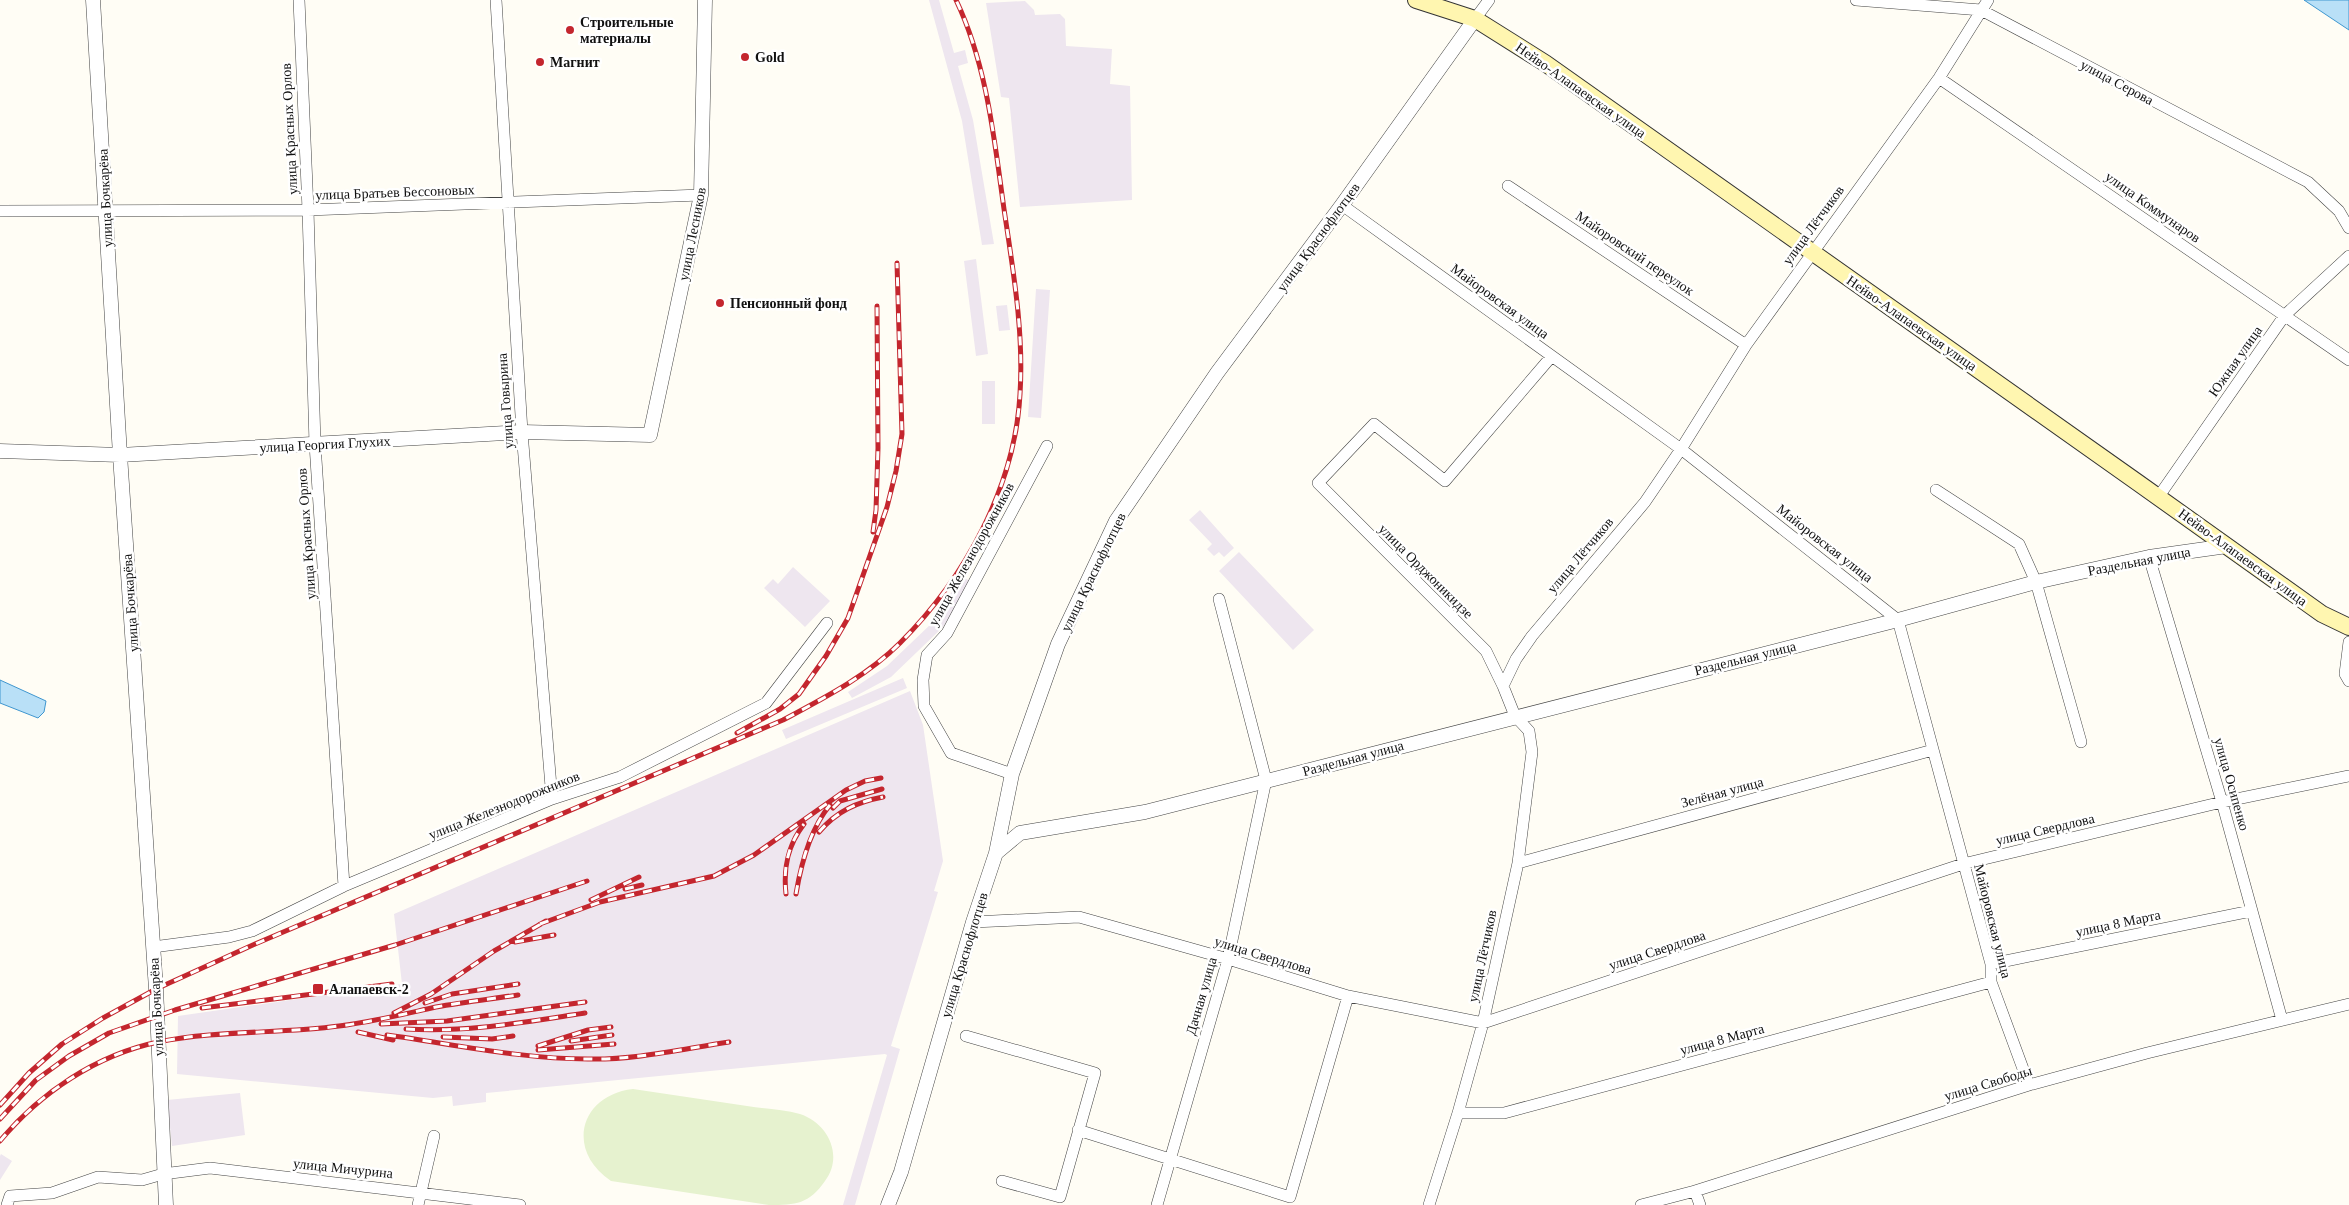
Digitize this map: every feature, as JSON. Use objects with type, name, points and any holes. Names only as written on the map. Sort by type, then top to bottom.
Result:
[{"type":"main road","points":[[1416,0],[1475,19]]},
{"type":"main road","name":"Нейво-Алапаевская улица","points":[[1475,19],[1544,63],[2322,614],[2349,627]]},
{"type":"street","name":"улица Бочкарёва","points":[[93,0],[120,455],[153,947],[166,1205]]},
{"type":"street","name":"улица Красных Орлов","points":[[299,0],[308,210],[314,444],[344,886]]},
{"type":"street","name":"улица Говырина","points":[[496,0],[522,432],[552,799]]},
{"type":"street","name":"улица Лесников","points":[[650,434],[701,195],[705,0]]},
{"type":"street","name":"улица Краснофлотцев","points":[[888,1205],[901,1172],[973,922],[996,853],[1012,774],[1058,644],[1116,521],[1217,373],[1342,205],[1489,0]]},
{"type":"street","name":"улица Серова","points":[[1856,0],[1981,10],[2308,182],[2339,211],[2349,228]]},
{"type":"street","name":"улица Лётчиков","points":[[1429,1205],[1483,1024],[1518,863],[1532,752],[1529,731],[1515,716],[1503,686],[1516,659],[1532,636],[1645,502],[1681,450],[1746,345],[1939,78],[1988,0]]},
{"type":"street","name":"улица Коммунаров","points":[[1939,78],[2349,360]]},
{"type":"street","name":"Майоровский переулок","points":[[1508,186],[1746,345]]},
{"type":"street","name":"улица Братьев Бессоновых","points":[[0,211],[308,210],[701,195]]},
{"type":"street","name":"Майоровская улица","points":[[1342,205],[1681,450],[1898,620],[1991,964],[1992,982],[2029,1085]]},
{"type":"street","name":"Южная улица","points":[[2160,496],[2284,315],[2349,256]]},
{"type":"street","name":"улица Орджоникидзе","points":[[1503,686],[1486,651],[1318,483],[1374,424],[1445,482],[1551,357]]},
{"type":"street","name":"улица Георгия Глухих","points":[[0,451],[120,455],[522,432],[650,434]]},
{"type":"street","name":"улица Железнодорожников","points":[[1012,774],[951,753],[924,706],[923,680],[927,656],[948,633],[1046,446]]},
{"type":"street","points":[[1936,490],[2019,544],[2036,582],[2081,742]]},
{"type":"street","name":"Раздельная улица","points":[[996,853],[1020,834],[1145,812],[1515,716],[1898,620],[2036,582],[2149,558],[2227,546]]},
{"type":"street","name":"улица Осипенко","points":[[2149,558],[2222,802],[2282,1020]]},
{"type":"street","points":[[1219,599],[1266,780]]},
{"type":"street","name":"улица Железнодорожников","points":[[153,947],[229,937],[252,931],[344,886],[552,799],[620,778],[766,703],[827,623]]},
{"type":"street","points":[[2349,642],[2345,674],[2349,681]]},
{"type":"street","name":"Зелёная улица","points":[[1518,863],[1933,750]]},
{"type":"street","name":"улица Свердлова","points":[[973,922],[1079,917],[1228,959],[1348,996],[1483,1024],[1964,864],[2222,802],[2349,776]]},
{"type":"street","name":"Дачная улица","points":[[1157,1205],[1228,959],[1266,780]]},
{"type":"street","name":"улица 8 Марта","points":[[1991,964],[2251,911]]},
{"type":"street","name":"улица 8 Марта","points":[[1458,1113],[1504,1113],[1992,982]]},
{"type":"street","points":[[1078,1130],[1290,1197],[1348,996]]},
{"type":"street","name":"улица Свободы","points":[[1640,1205],[1695,1190],[2029,1085],[2148,1053],[2349,1004]]},
{"type":"street","points":[[966,1036],[1094,1073],[1060,1197],[1002,1182]]},
{"type":"street","points":[[418,1205],[434,1136]]},
{"type":"street","name":"улица Мичурина","points":[[8,1205],[10,1196],[52,1193],[98,1177],[142,1180],[163,1174],[210,1168],[520,1205]]},
{"type":"street","points":[[1695,1190],[1700,1205]]},
{"type":"shaded area","points":[[929,0],[939,0],[954,53],[965,50],[968,63],[958,66],[973,120],[994,244],[982,245],[962,121]]},
{"type":"shaded area","points":[[1025,1],[1034,10],[1035,15],[1060,14],[1065,19],[1066,46],[1112,49],[1110,84],[1130,86],[1132,200],[1020,207],[1009,98],[1001,97],[986,3]]},
{"type":"shaded area","points":[[976,259],[988,354],[976,356],[964,261]]},
{"type":"shaded area","points":[[1036,289],[1050,290],[1041,418],[1028,417]]},
{"type":"shaded area","points":[[1007,305],[1010,330],[999,331],[996,306]]},
{"type":"shaded area","points":[[982,381],[995,381],[995,424],[982,424]]},
{"type":"shaded area","points":[[1200,510],[1234,548],[1224,557],[1219,552],[1214,556],[1207,549],[1212,544],[1189,520]]},
{"type":"shaded area","points":[[1239,552],[1314,630],[1293,650],[1219,571]]},
{"type":"shaded area","points":[[793,567],[830,601],[805,627],[764,588],[773,579],[778,584]]},
{"type":"shaded area","points":[[961,576],[972,582],[943,627],[891,677],[852,698],[848,692],[887,666],[933,622]]},
{"type":"shaded area","points":[[903,678],[907,688],[786,739],[782,730]]},
{"type":"shaded area","points":[[910,691],[923,725],[943,861],[934,891],[938,892],[891,1046],[900,1049],[855,1205],[843,1205],[887,1055],[885,1054],[486,1093],[486,1102],[453,1106],[452,1096],[433,1098],[177,1074],[178,1016],[402,984],[394,914]]},
{"type":"shaded area","points":[[240,1093],[245,1135],[172,1146],[167,1100]]},
{"type":"shaded area","points":[[1,1154],[12,1161],[0,1180],[0,1156]]},
{"type":"green space","points":[[633,1089],[787,1111],[810,1118],[825,1133],[830,1142],[833,1151],[831,1171],[819,1189],[807,1199],[801,1202],[779,1205],[611,1181],[597,1168],[588,1154],[584,1140],[585,1126],[591,1113],[601,1102],[615,1093]]},
{"type":"water","points":[[2304,0],[2349,0],[2349,30]]},
{"type":"water","points":[[0,680],[46,701],[44,712],[38,718],[0,703]]},
{"type":"railway","points":[[0,1105],[29,1073],[62,1044],[103,1018],[156,989],[255,944],[783,720],[844,686],[874,666],[900,643],[924,617],[965,560],[997,497],[1016,429],[1020,394],[1021,371],[1017,301],[993,129],[975,50],[956,0]]},
{"type":"railway","points":[[737,733],[780,709],[799,694],[826,656],[848,618],[887,507],[896,471],[902,434],[897,263]]},
{"type":"railway","points":[[873,532],[876,510],[878,448],[877,306]]},
{"type":"railway","points":[[540,924],[600,902],[714,876],[754,855],[846,790],[865,781],[881,778]]},
{"type":"railway","points":[[833,808],[840,801],[882,789]]},
{"type":"railway","points":[[819,832],[840,813],[856,805],[883,797]]},
{"type":"railway","points":[[796,894],[807,847],[823,814],[830,805]]},
{"type":"railway","points":[[786,894],[785,875],[790,848],[804,824]]},
{"type":"railway","points":[[591,900],[639,877]]},
{"type":"railway","points":[[0,1119],[36,1080],[69,1056],[109,1033],[175,1010],[395,945],[587,881]]},
{"type":"railway","points":[[625,889],[642,885]]},
{"type":"railway","points":[[394,1013],[431,994],[494,951],[546,921]]},
{"type":"railway","points":[[515,942],[554,935]]},
{"type":"railway","points":[[202,1008],[392,984]]},
{"type":"railway","points":[[425,1003],[452,994],[518,984]]},
{"type":"railway","points":[[0,1141],[33,1107],[71,1078],[91,1066],[135,1048],[180,1038],[351,1024],[436,1007],[518,995]]},
{"type":"railway","points":[[381,1024],[447,1021],[585,1002]]},
{"type":"railway","points":[[406,1029],[473,1028],[585,1013]]},
{"type":"railway","points":[[538,1046],[588,1030],[611,1027]]},
{"type":"railway","points":[[358,1032],[393,1040]]},
{"type":"railway","points":[[387,1035],[512,1054],[588,1059],[641,1056],[729,1042]]},
{"type":"railway","points":[[571,1041],[612,1035]]},
{"type":"railway","points":[[443,1037],[492,1039],[513,1036]]},
{"type":"railway","points":[[538,1050],[614,1044]]},
{"type":"place","name":"Строительные материалы","points":[[570,30]]},
{"type":"place","name":"Gold","points":[[745,57]]},
{"type":"place","name":"Магнит","points":[[540,62]]},
{"type":"place","name":"Пенсионный фонд","points":[[720,303]]},
{"type":"place","name":"Алапаевск-2","points":[[318,989]]}]
